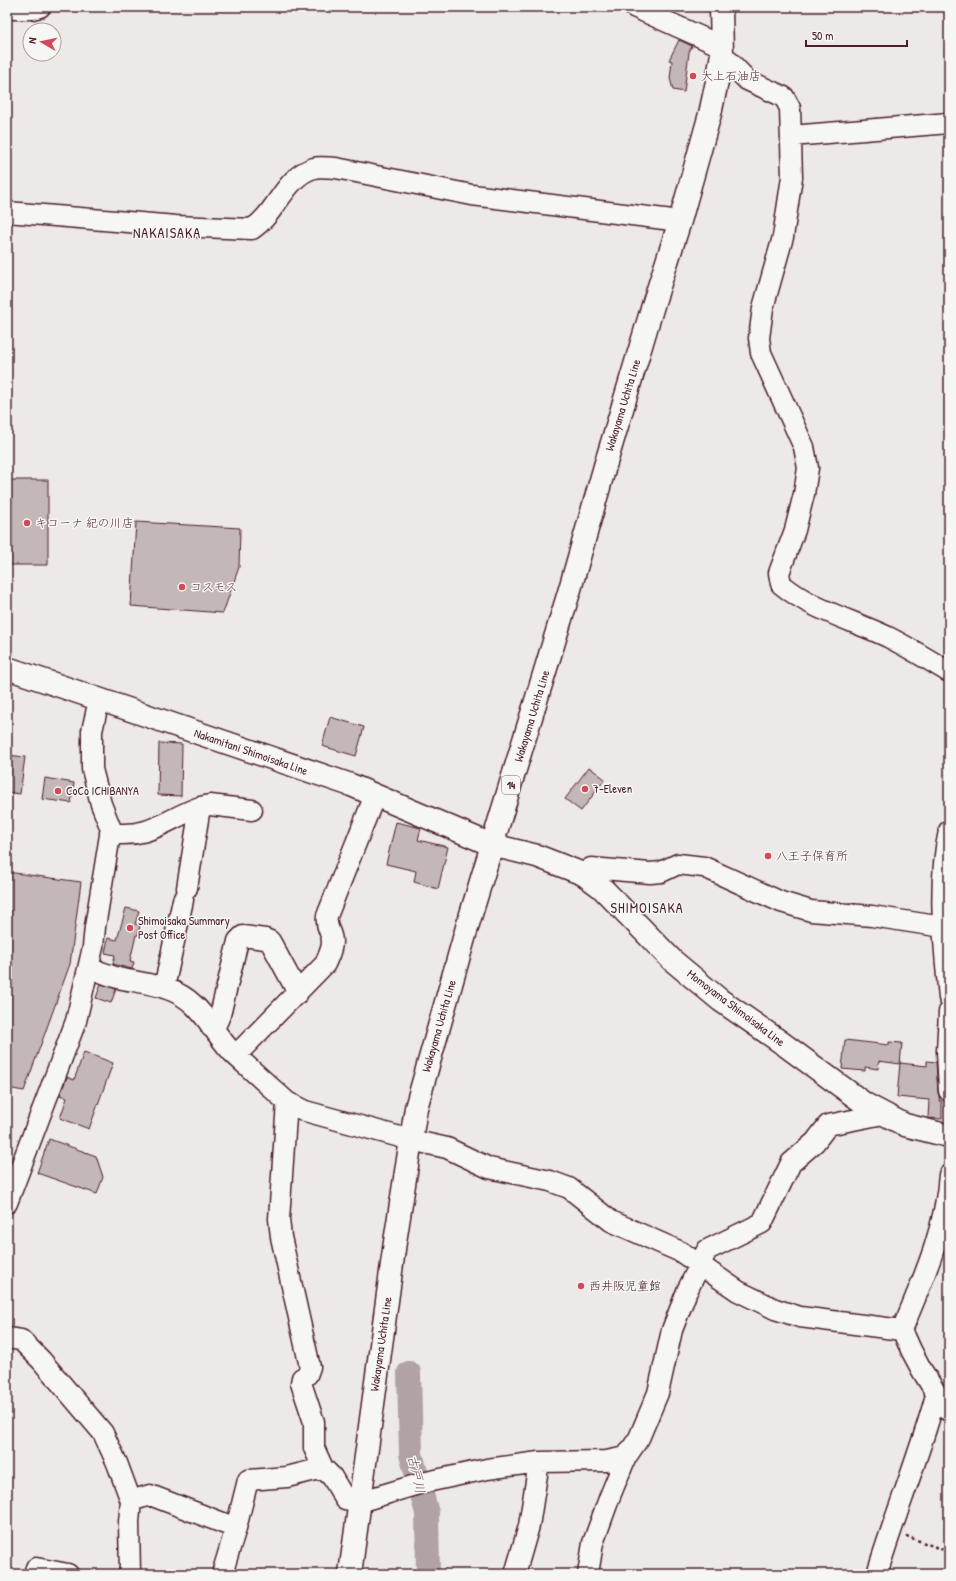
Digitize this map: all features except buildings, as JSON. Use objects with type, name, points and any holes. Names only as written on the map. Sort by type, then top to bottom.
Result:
[{"type":"main road","name":"Wakayama Uchita Line","points":[[350,1574],[395,1242],[416,1108],[492,845],[568,596],[654,302],[680,221],[710,114],[722,50],[721,7]]},
{"type":"main road","name":"Nakamitani Shimoisaka Line","points":[[7,668],[351,785],[492,845]]},
{"type":"main road","name":"Momoyama Shimoisaka Line","points":[[492,845],[537,856],[583,874],[602,888],[672,960],[720,1000],[865,1104],[905,1125],[949,1136]]},
{"type":"street","points":[[7,9],[40,7]]},
{"type":"street","points":[[634,7],[722,50],[746,80],[784,97],[790,108],[792,177],[783,237],[763,308],[758,338],[761,353],[804,447],[808,468],[804,494],[795,530],[779,573],[781,584],[791,592],[830,613],[888,637],[949,672]]},
{"type":"street","points":[[791,136],[949,123]]},
{"type":"street","points":[[7,212],[176,226],[252,229],[262,223],[298,175],[315,168],[336,168],[472,195],[680,221]]},
{"type":"street","points":[[7,1203],[76,1020],[89,968],[111,829],[101,804],[92,769],[92,731],[99,700]]},
{"type":"street","points":[[235,1055],[325,964],[332,941],[326,924],[327,916],[375,795]]},
{"type":"street","points":[[110,833],[128,835],[144,832],[200,807],[210,805],[252,810]]},
{"type":"street","points":[[164,988],[185,894],[200,807]]},
{"type":"street","points":[[949,831],[945,849],[942,892],[943,927],[949,998]]},
{"type":"street","points":[[583,874],[592,868],[650,873],[661,872],[678,864],[704,867],[780,902],[811,911],[872,916],[943,927]]},
{"type":"street","points":[[212,1027],[217,1022],[220,1015],[238,941],[243,936],[265,939],[270,942],[298,993]]},
{"type":"street","points":[[89,968],[118,978],[180,993],[195,1005],[226,1047],[287,1102],[305,1111],[411,1140],[447,1148],[489,1168],[550,1181],[569,1188],[611,1220],[681,1252],[738,1291],[775,1309],[800,1317],[902,1330]]},
{"type":"street","points":[[949,1012],[947,1051],[949,1091]]},
{"type":"street","points":[[287,1102],[279,1219],[281,1237],[310,1368],[307,1375],[302,1378],[301,1383],[314,1422],[314,1448],[323,1468],[332,1477],[345,1499],[360,1502],[422,1483],[487,1468],[539,1462],[606,1461],[626,1457]]},
{"type":"street","points":[[588,1574],[593,1543],[626,1457],[639,1438],[658,1393],[672,1330],[687,1291],[707,1250],[762,1223],[791,1163],[815,1142],[828,1125],[883,1114]]},
{"type":"street","points":[[949,1175],[948,1195],[941,1231],[920,1288],[902,1330],[913,1356],[936,1395],[949,1411]]},
{"type":"street","points":[[7,1338],[21,1340],[41,1360],[103,1433],[117,1463],[131,1501],[129,1522],[130,1574]]},
{"type":"street","points":[[877,1574],[930,1420],[936,1395]]},
{"type":"street","points":[[515,1574],[530,1526],[539,1462]]},
{"type":"street","points":[[222,1574],[236,1528],[248,1480],[287,1477],[323,1468]]},
{"type":"street","points":[[131,1501],[150,1495],[236,1528]]},
{"type":"street","points":[[34,1574],[36,1568],[68,1574]]},
{"type":"path","points":[[891,1530],[949,1552]]},
{"type":"waterway","name":"古戸川","points":[[409,1373],[411,1454],[427,1513],[428,1574]]},
{"type":"place","name":"大上石油店","points":[[693,76]]},
{"type":"place","name":"キコーナ 紀の川店","points":[[27,523]]},
{"type":"place","name":"コスモス","points":[[182,587]]},
{"type":"place","name":"7-Eleven","points":[[585,789]]},
{"type":"place","name":"CoCo ICHIBANYA","points":[[58,791]]},
{"type":"place","name":"八王子保育所","points":[[768,856]]},
{"type":"place","name":"Shimoisaka Summary Post Office","points":[[130,928]]},
{"type":"place","name":"西井阪児童館","points":[[581,1286]]},
{"type":"district","name":"NAKAISAKA","points":[[167,233]]},
{"type":"district","name":"SHIMOISAKA","points":[[647,908]]}]
